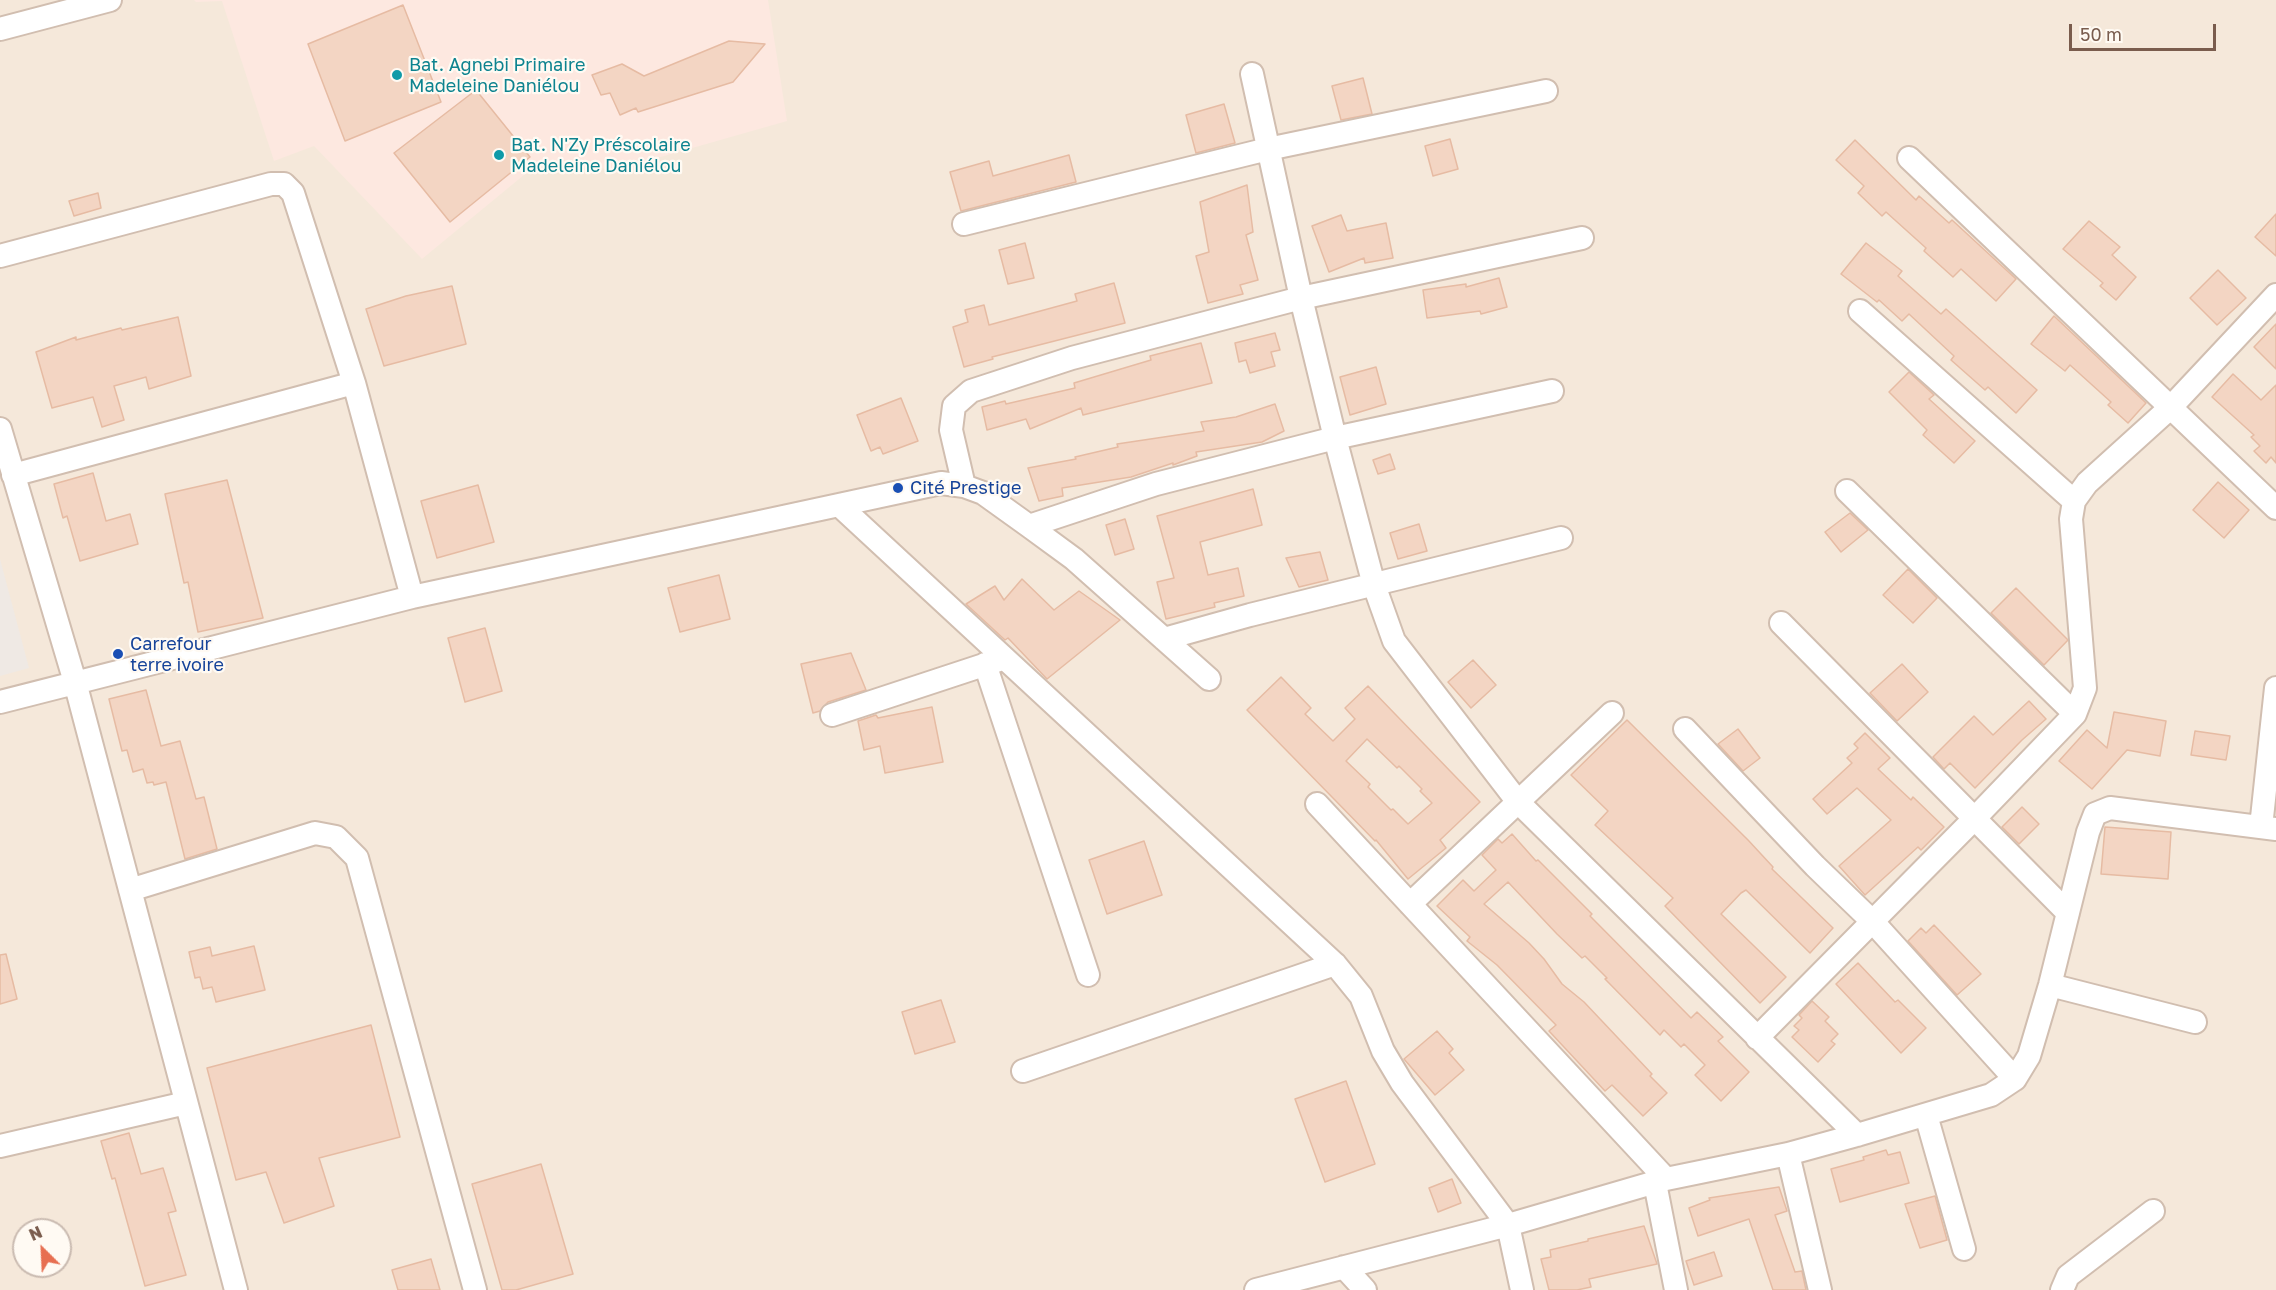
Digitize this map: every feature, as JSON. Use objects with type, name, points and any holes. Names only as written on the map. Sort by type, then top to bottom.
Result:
[{"type":"street","points":[[0,29],[110,0]]},
{"type":"street","points":[[1252,74],[1301,298],[1335,438],[1374,585],[1394,641],[1518,802],[1857,1135]]},
{"type":"street","points":[[964,224],[1268,149],[1545,91]]},
{"type":"street","points":[[1909,158],[2276,508]]},
{"type":"street","points":[[0,256],[271,184],[284,184],[293,193],[354,383],[412,597]]},
{"type":"street","points":[[964,486],[951,430],[954,406],[971,391],[1071,358],[1301,298],[1582,238]]},
{"type":"street","points":[[1757,1038],[2075,714],[2085,688],[2071,519],[2073,501],[2087,483],[2171,407],[2275,297]]},
{"type":"street","points":[[1860,311],[2073,501]]},
{"type":"street","points":[[13,476],[354,383]]},
{"type":"street","points":[[1029,526],[1156,484],[1335,438],[1552,391]]},
{"type":"street","points":[[0,429],[75,682],[236,1290]]},
{"type":"street","points":[[0,702],[412,597],[941,483],[964,486],[983,493],[1029,526],[1074,559],[1209,679]]},
{"type":"street","points":[[1847,491],[2075,714]]},
{"type":"street","points":[[840,506],[995,661],[1335,964],[1361,996],[1383,1051],[1402,1083],[1508,1225],[1522,1290]]},
{"type":"street","points":[[1164,639],[1250,615],[1561,538]]},
{"type":"street","points":[[1781,623],[2068,913]]},
{"type":"street","points":[[832,715],[995,661]]},
{"type":"street","points":[[995,661],[1088,975]]},
{"type":"street","points":[[1256,1290],[1508,1225],[1660,1181],[1788,1154],[1991,1095],[2015,1079],[2029,1056],[2050,985],[2088,832],[2095,814],[2110,808],[2268,828],[2276,688]]},
{"type":"street","points":[[1410,904],[1612,713]]},
{"type":"street","points":[[1685,729],[1791,841],[1873,921],[2015,1079]]},
{"type":"street","points":[[1317,804],[1660,1181],[1676,1290]]},
{"type":"street","points":[[130,890],[315,833],[336,837],[357,858],[475,1290]]},
{"type":"street","points":[[1023,1071],[1335,964]]},
{"type":"street","points":[[2050,985],[2195,1022]]},
{"type":"street","points":[[0,1146],[186,1103]]},
{"type":"street","points":[[1926,1115],[1964,1249]]},
{"type":"street","points":[[1788,1154],[1820,1290]]},
{"type":"street","points":[[2062,1290],[2068,1276],[2153,1211]]},
{"type":"street","points":[[1344,1267],[1365,1290]]},
{"type":"shaded area","points":[[0,0],[2276,0],[2276,1290],[0,1290]]},
{"type":"shaded area","points":[[194,0],[768,0],[787,121],[615,170],[541,161],[422,259],[314,146],[274,161],[222,1],[196,2]]},
{"type":"shaded area","points":[[0,559],[29,668],[0,676]]},
{"type":"building","name":"Bat. Agnebi Primaire Madeleine Daniélou","points":[[403,5],[441,102],[345,141],[308,44]]},
{"type":"building","points":[[729,41],[765,44],[733,82],[638,112],[636,108],[620,115],[610,93],[601,95],[592,75],[622,64],[644,76]]},
{"type":"building","points":[[1363,78],[1372,114],[1341,120],[1332,86]]},
{"type":"building","name":"Bat. N'Zy Préscolaire Madeleine Daniélou","points":[[476,90],[530,157],[450,222],[394,153]]},
{"type":"building","points":[[1224,104],[1235,143],[1196,153],[1186,115]]},
{"type":"building","points":[[1450,139],[1458,169],[1433,176],[1425,146]]},
{"type":"building","points":[[1855,140],[1916,200],[1919,196],[1949,223],[1952,220],[2016,279],[1996,301],[1961,269],[1953,277],[1924,251],[1926,248],[1886,212],[1882,216],[1858,193],[1864,186],[1836,160]]},
{"type":"building","points":[[1069,155],[1076,182],[961,211],[950,172],[989,161],[993,176]]},
{"type":"building","points":[[1247,185],[1253,232],[1246,235],[1258,280],[1240,285],[1243,294],[1208,303],[1196,256],[1209,252],[1200,202]]},
{"type":"building","points":[[98,193],[101,208],[74,216],[69,201]]},
{"type":"building","points":[[2276,214],[2276,256],[2255,237]]},
{"type":"building","points":[[1341,215],[1347,231],[1386,223],[1393,258],[1365,263],[1364,258],[1329,272],[1312,226]]},
{"type":"building","points":[[2089,221],[2120,247],[2112,255],[2136,277],[2116,300],[2100,286],[2103,283],[2063,249]]},
{"type":"building","points":[[1025,243],[1034,278],[1008,284],[999,250]]},
{"type":"building","points":[[1866,243],[1902,271],[1898,276],[1941,314],[1946,309],[2037,390],[2016,413],[1988,387],[1985,390],[1951,360],[1954,356],[1909,314],[1902,321],[1879,300],[1877,302],[1841,274]]},
{"type":"building","points":[[2218,270],[2246,298],[2217,325],[2190,298]]},
{"type":"building","points":[[1499,278],[1507,307],[1481,314],[1480,311],[1427,318],[1423,290],[1466,284],[1466,287]]},
{"type":"building","points":[[1114,283],[1125,323],[992,357],[993,359],[964,367],[953,327],[968,322],[965,310],[984,305],[989,325],[1077,301],[1075,294]]},
{"type":"building","points":[[452,286],[466,344],[384,366],[366,309],[406,296]]},
{"type":"building","points":[[2054,316],[2146,403],[2128,423],[2108,405],[2111,402],[2070,365],[2065,371],[2031,344]]},
{"type":"building","points":[[178,317],[191,376],[149,389],[146,377],[114,386],[124,420],[102,427],[93,397],[52,408],[36,352],[76,337],[76,340],[121,328],[122,330]]},
{"type":"building","points":[[2276,324],[2276,369],[2254,347]]},
{"type":"building","points":[[1275,333],[1280,350],[1271,352],[1275,366],[1250,373],[1246,360],[1239,362],[1235,343]]},
{"type":"building","points":[[1201,343],[1212,383],[1083,415],[1081,408],[1030,429],[1026,419],[987,430],[982,407],[1005,401],[1006,404],[1075,388],[1074,383],[1151,360],[1150,356]]},
{"type":"building","points":[[1376,367],[1386,404],[1350,415],[1340,377]]},
{"type":"building","points":[[1909,372],[1934,395],[1929,399],[1975,441],[1954,463],[1923,435],[1927,430],[1889,392]]},
{"type":"building","points":[[2233,374],[2261,400],[2276,385],[2276,463],[2271,457],[2266,463],[2254,451],[2260,446],[2251,437],[2254,435],[2212,397]]},
{"type":"building","points":[[901,398],[918,441],[883,454],[880,447],[871,451],[857,415]]},
{"type":"building","points":[[1275,404],[1284,431],[1262,442],[1196,452],[1197,456],[1131,477],[1062,488],[1063,496],[1039,501],[1028,468],[1076,459],[1075,457],[1118,447],[1117,444],[1204,431],[1201,422],[1236,417]]},
{"type":"building","points":[[1390,454],[1395,469],[1378,474],[1373,460]]},
{"type":"building","points":[[93,473],[106,521],[130,514],[138,544],[80,561],[67,516],[63,518],[54,484]]},
{"type":"building","points":[[227,480],[263,618],[198,632],[188,582],[184,583],[165,494]]},
{"type":"building","points":[[2218,482],[2249,510],[2224,538],[2193,510]]},
{"type":"building","points":[[478,485],[494,542],[437,558],[421,501]]},
{"type":"building","points":[[1253,489],[1262,525],[1200,542],[1208,575],[1238,568],[1244,596],[1214,603],[1215,607],[1166,619],[1157,582],[1174,578],[1157,516]]},
{"type":"building","points":[[1850,513],[1868,530],[1841,552],[1825,532]]},
{"type":"building","points":[[1125,519],[1134,549],[1115,555],[1106,525]]},
{"type":"building","points":[[1419,524],[1427,551],[1398,559],[1390,533]]},
{"type":"building","points":[[1320,552],[1328,580],[1299,587],[1286,558]]},
{"type":"building","points":[[1908,569],[1937,598],[1913,623],[1883,595]]},
{"type":"building","points":[[719,575],[730,619],[680,632],[668,588]]},
{"type":"building","points":[[1022,579],[1054,610],[1079,591],[1120,620],[1047,679],[1008,638],[1005,640],[966,604],[995,586],[1004,600]]},
{"type":"building","points":[[2016,588],[2068,640],[2044,665],[1991,613]]},
{"type":"building","points":[[485,628],[502,691],[465,702],[448,638]]},
{"type":"building","points":[[851,653],[866,690],[828,702],[820,711],[813,713],[801,664]]},
{"type":"building","points":[[1473,660],[1496,685],[1471,708],[1448,682]]},
{"type":"building","points":[[1902,664],[1928,692],[1897,721],[1870,693]]},
{"type":"building","points":[[1281,677],[1311,708],[1305,714],[1333,741],[1355,719],[1345,708],[1368,686],[1480,802],[1440,840],[1446,848],[1408,879],[1376,840],[1247,710]],"holes":[[[1367,739],[1397,768],[1399,766],[1422,789],[1420,791],[1432,803],[1408,824],[1368,787],[1370,784],[1346,761]]]},
{"type":"building","points":[[146,690],[161,746],[180,741],[196,799],[204,797],[217,849],[185,859],[166,782],[154,785],[153,782],[147,783],[143,769],[133,772],[127,750],[122,751],[109,699]]},
{"type":"building","points":[[2029,701],[2046,719],[1975,788],[1950,763],[1944,769],[1933,757],[1974,716],[1993,735]]},
{"type":"building","points":[[932,707],[943,762],[885,773],[880,746],[864,750],[858,721],[876,715],[878,718]]},
{"type":"building","points":[[2114,712],[2166,721],[2160,756],[2127,750],[2092,789],[2059,761],[2087,730],[2107,748]]},
{"type":"building","points":[[1627,720],[1748,840],[1773,867],[1772,869],[1833,928],[1810,953],[1746,890],[1741,893],[1721,914],[1786,977],[1760,1003],[1665,906],[1673,898],[1595,825],[1608,811],[1571,775]]},
{"type":"building","points":[[1738,729],[1760,758],[1743,771],[1718,744]]},
{"type":"building","points":[[2195,731],[2230,736],[2226,760],[2191,755]]},
{"type":"building","points":[[1865,733],[1890,758],[1878,769],[1911,800],[1913,797],[1944,827],[1921,850],[1918,847],[1865,895],[1839,866],[1891,820],[1857,788],[1827,814],[1813,799],[1852,763],[1847,758],[1858,748],[1854,744]]},
{"type":"building","points":[[2022,807],[2039,824],[2019,844],[2002,827]]},
{"type":"building","points":[[2105,827],[2171,832],[2168,879],[2101,874]]},
{"type":"building","points":[[1512,834],[1691,1018],[1697,1012],[1723,1037],[1718,1041],[1749,1072],[1721,1101],[1695,1075],[1705,1065],[1684,1044],[1681,1047],[1664,1030],[1660,1035],[1605,979],[1607,978],[1585,956],[1582,958],[1557,934],[1508,882],[1484,904],[1529,943],[1562,984],[1584,1002],[1667,1093],[1643,1116],[1612,1085],[1605,1091],[1549,1031],[1556,1025],[1497,965],[1467,941],[1470,937],[1437,906],[1463,880],[1474,891],[1496,870],[1482,855],[1498,839],[1502,843]]},
{"type":"building","points":[[1144,841],[1162,895],[1107,914],[1089,860]]},
{"type":"building","points":[[1934,925],[1981,974],[1957,995],[1908,941],[1921,928],[1926,933]]},
{"type":"building","points":[[254,946],[265,990],[216,1002],[212,987],[203,989],[200,977],[195,978],[189,952],[210,947],[212,956]]},
{"type":"building","points":[[6,954],[17,999],[0,1004],[0,955]]},
{"type":"building","points":[[1858,963],[1895,1002],[1898,1000],[1926,1028],[1901,1053],[1836,984]]},
{"type":"building","points":[[941,1000],[955,1042],[915,1054],[902,1012]]},
{"type":"building","points":[[1812,1001],[1829,1017],[1825,1021],[1838,1034],[1831,1041],[1835,1044],[1818,1062],[1792,1037],[1799,1030],[1794,1026],[1802,1018],[1799,1015]]},
{"type":"building","points":[[371,1025],[400,1137],[319,1158],[334,1206],[284,1223],[266,1172],[236,1180],[207,1068]]},
{"type":"building","points":[[1437,1031],[1453,1049],[1449,1053],[1464,1070],[1435,1095],[1404,1059]]},
{"type":"building","points":[[1346,1081],[1375,1164],[1325,1182],[1295,1099]]},
{"type":"building","points":[[129,1133],[141,1174],[163,1168],[176,1211],[168,1213],[186,1275],[145,1286],[115,1178],[112,1179],[101,1141]]},
{"type":"building","points":[[1886,1150],[1888,1155],[1900,1152],[1909,1183],[1840,1202],[1831,1169],[1864,1160],[1863,1157]]},
{"type":"building","points":[[541,1164],[573,1274],[516,1290],[502,1290],[472,1184]]},
{"type":"building","points":[[1452,1179],[1461,1203],[1438,1212],[1429,1188]]},
{"type":"building","points":[[1779,1187],[1787,1211],[1775,1215],[1795,1272],[1802,1271],[1806,1290],[1773,1290],[1749,1219],[1698,1236],[1689,1208],[1710,1200],[1709,1198]]},
{"type":"building","points":[[1935,1196],[1947,1240],[1920,1248],[1905,1204]]},
{"type":"building","points":[[1644,1226],[1657,1264],[1589,1279],[1591,1287],[1577,1290],[1549,1290],[1541,1259],[1551,1257],[1550,1250]]},
{"type":"building","points":[[1714,1252],[1722,1276],[1694,1285],[1686,1261]]},
{"type":"building","points":[[431,1259],[440,1290],[398,1290],[392,1270]]},
{"type":"place","name":"Bat. Agnebi Primaire Madeleine Daniélou","points":[[397,75]]},
{"type":"place","name":"Bat. N'Zy Préscolaire Madeleine Daniélou","points":[[499,155]]},
{"type":"place","name":"Cité Prestige","points":[[898,488]]},
{"type":"place","name":"Carrefour terre ivoire","points":[[118,654]]}]
